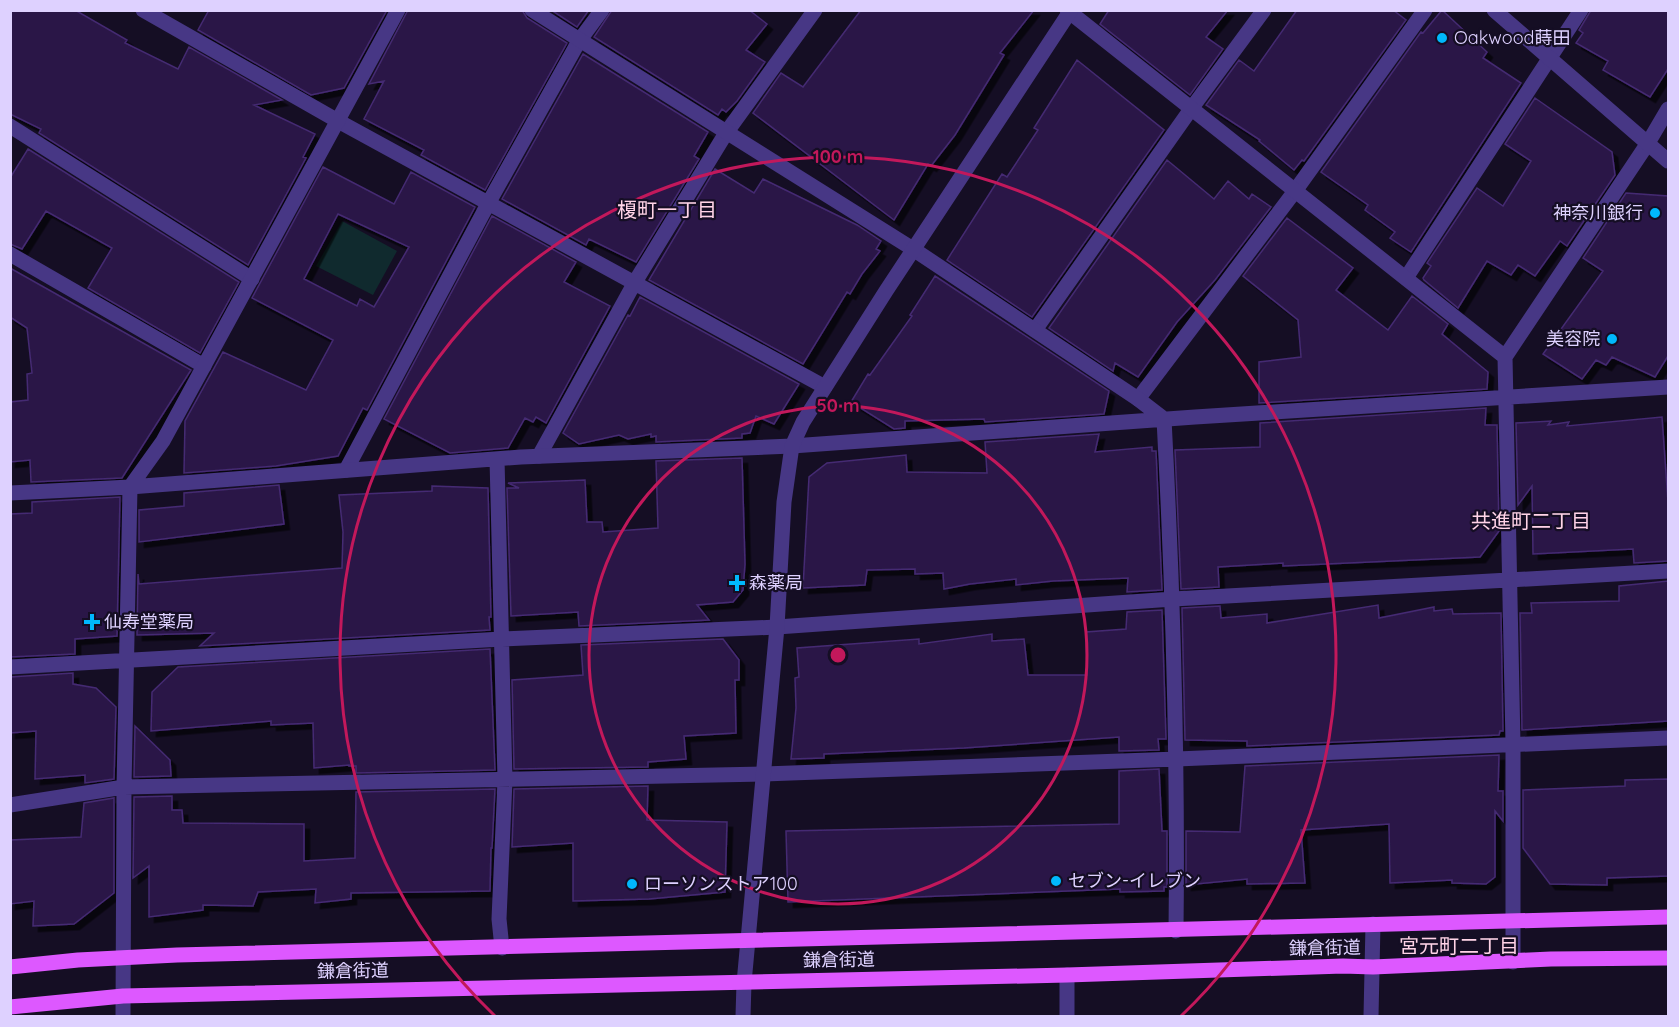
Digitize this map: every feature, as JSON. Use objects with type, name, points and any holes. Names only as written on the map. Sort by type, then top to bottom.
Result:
[{"type":"main road","name":"鎌倉街道","points":[[10,967],[124,957],[1668,917]]},
{"type":"main road","name":"鎌倉街道","points":[[10,1007],[123,996],[744,983],[1373,967],[1551,959],[1668,958]]},
{"type":"street","points":[[143,10],[338,121],[825,387]]},
{"type":"street","points":[[123,1017],[122,924],[130,487],[163,441],[398,10]]},
{"type":"street","points":[[532,10],[914,249],[1138,399],[1164,419],[1173,599],[1177,759],[1176,930]]},
{"type":"street","points":[[346,470],[489,202],[579,41],[602,10]]},
{"type":"street","points":[[539,456],[635,282],[726,133],[815,10]]},
{"type":"street","points":[[1035,330],[1264,10]]},
{"type":"street","points":[[1138,399],[1295,191],[1425,10]]},
{"type":"street","points":[[1494,10],[1668,161]]},
{"type":"street","points":[[1406,278],[1581,10]]},
{"type":"street","points":[[743,1017],[744,983],[777,627],[784,502],[792,446],[803,422],[825,387],[1069,11],[1505,357]]},
{"type":"street","points":[[1513,962],[1513,744],[1505,357],[1648,143],[1668,109]]},
{"type":"street","points":[[10,126],[252,279]]},
{"type":"street","points":[[10,254],[204,366]]},
{"type":"street","points":[[10,493],[130,487],[539,456],[792,446],[1164,419],[1668,387]]},
{"type":"street","points":[[497,459],[505,780],[500,919],[502,948]]},
{"type":"street","points":[[10,667],[502,639],[777,627],[1173,599],[1668,571]]},
{"type":"street","points":[[10,805],[124,787],[764,774],[1668,738]]},
{"type":"street","points":[[1371,1017],[1373,924]]},
{"type":"street","points":[[1067,975],[1067,1017]]},
{"type":"green space","points":[[342,221],[397,251],[373,295],[316,266]]},
{"type":"building","points":[[10,10],[75,10],[127,40],[125,43],[178,69],[189,47],[282,100],[254,105],[315,134],[303,157],[306,158],[248,265],[39,133],[41,129],[10,114]]},
{"type":"building","points":[[209,10],[387,10],[344,88],[311,95],[198,30]]},
{"type":"building","points":[[408,10],[522,10],[527,18],[567,43],[485,190],[421,155],[424,150],[364,119],[384,81],[369,84]]},
{"type":"building","points":[[551,10],[589,10],[577,27]]},
{"type":"building","points":[[612,10],[749,10],[767,24],[746,50],[765,62],[737,101],[726,112],[722,109],[718,115],[594,37]]},
{"type":"building","points":[[861,10],[1034,10],[1000,53],[1004,55],[955,135],[931,166],[928,164],[894,220],[753,113],[781,73],[803,87]]},
{"type":"building","points":[[1109,10],[1228,10],[1206,37],[1223,49],[1190,95],[1100,24]]},
{"type":"building","points":[[1297,10],[1393,10],[1406,20],[1304,161],[1302,160],[1294,170],[1260,140],[1206,105],[1239,60],[1254,71]]},
{"type":"building","points":[[1442,10],[1487,52],[1483,58],[1521,83],[1411,252],[1390,238],[1395,232],[1365,210],[1368,205],[1321,172],[1421,32],[1423,33]]},
{"type":"building","points":[[1591,10],[1668,10],[1668,69],[1650,97],[1603,70],[1608,61],[1576,43],[1583,33],[1579,30]]},
{"type":"building","points":[[583,54],[708,132],[694,156],[699,159],[636,262],[589,239],[586,245],[502,199]]},
{"type":"building","points":[[1077,60],[1164,130],[1032,317],[947,260],[1002,174],[1007,177],[1038,130],[1034,128]]},
{"type":"building","points":[[1535,98],[1612,152],[1615,175],[1567,246],[1560,241],[1535,276],[1518,265],[1511,275],[1487,261],[1458,308],[1424,280],[1431,266],[1427,263],[1477,188],[1503,206],[1531,161],[1505,144]]},
{"type":"building","points":[[28,149],[239,282],[200,353],[88,288],[112,248],[46,211],[22,249],[10,244],[10,178]]},
{"type":"building","points":[[1167,160],[1214,199],[1228,181],[1249,199],[1252,194],[1271,207],[1215,280],[1177,322],[1138,377],[1115,363],[1113,371],[1049,328]]},
{"type":"building","points":[[323,167],[394,204],[411,172],[475,207],[367,410],[363,408],[338,456],[276,466],[184,473],[185,421],[223,352],[306,390],[333,340],[252,298]],"holes":[[[338,214],[409,247],[374,307],[360,299],[357,306],[304,279]]]},
{"type":"building","points":[[715,169],[754,193],[763,179],[857,225],[881,241],[876,249],[880,251],[850,294],[847,292],[803,364],[649,280]]},
{"type":"building","points":[[1626,193],[1668,196],[1668,356],[1655,377],[1612,357],[1606,365],[1596,360],[1582,379],[1543,354],[1603,271],[1583,258]]},
{"type":"building","points":[[492,216],[576,262],[564,282],[610,306],[546,423],[536,417],[533,422],[525,418],[508,448],[450,453],[384,419]]},
{"type":"building","points":[[1287,218],[1353,268],[1336,290],[1388,330],[1412,296],[1448,324],[1442,334],[1488,372],[1487,389],[1259,403],[1259,362],[1301,357],[1298,320],[1243,276]]},
{"type":"building","points":[[10,268],[191,370],[122,478],[31,482],[30,460],[10,462],[10,402],[28,400],[27,374],[32,373],[27,328],[10,317]]},
{"type":"building","points":[[935,276],[1109,391],[1104,414],[985,422],[984,419],[905,421],[905,428],[894,429],[851,402],[868,374],[870,375],[912,316],[910,315]]},
{"type":"building","points":[[640,297],[799,384],[774,424],[756,416],[750,433],[742,434],[742,438],[656,442],[656,436],[651,437],[651,434],[628,439],[619,435],[579,444],[563,433]]},
{"type":"building","points":[[1486,408],[1485,425],[1497,425],[1499,531],[1480,557],[1218,567],[1219,587],[1181,589],[1175,450],[1260,447],[1260,423]]},
{"type":"building","points":[[1662,417],[1668,502],[1668,561],[1634,563],[1633,549],[1533,554],[1532,486],[1518,505],[1516,423],[1551,421],[1548,425],[1569,422],[1567,426]]},
{"type":"building","points":[[1099,434],[1095,452],[1152,447],[1152,451],[1156,451],[1162,590],[1127,592],[1128,578],[1016,585],[1016,579],[944,589],[943,573],[915,574],[915,569],[867,570],[865,585],[803,588],[809,477],[827,463],[906,455],[907,472],[987,473],[985,442]]},
{"type":"building","points":[[742,458],[745,564],[743,590],[733,602],[697,605],[709,620],[579,626],[578,612],[511,616],[507,488],[519,488],[508,483],[585,480],[587,522],[602,522],[603,532],[658,528],[656,461]]},
{"type":"building","points":[[279,485],[284,524],[139,542],[139,510],[184,506],[184,493]]},
{"type":"building","points":[[432,486],[488,488],[490,630],[200,646],[214,633],[137,635],[138,574],[139,584],[342,568],[343,532],[339,495],[432,491]]},
{"type":"building","points":[[120,497],[117,636],[75,639],[75,654],[10,657],[10,514],[32,513],[32,502]]},
{"type":"building","points":[[1668,581],[1668,721],[1522,730],[1520,613],[1532,613],[1531,603],[1619,601],[1619,586]]},
{"type":"building","points":[[1378,605],[1379,618],[1434,607],[1434,611],[1452,609],[1453,614],[1501,613],[1503,731],[1500,731],[1499,735],[1247,746],[1247,741],[1185,740],[1182,608],[1220,606],[1221,618],[1267,614],[1267,623]]},
{"type":"building","points":[[1162,610],[1166,739],[1158,739],[1159,750],[1119,751],[1119,737],[964,748],[824,754],[824,758],[791,759],[796,708],[795,678],[799,677],[797,648],[919,639],[919,644],[992,634],[992,641],[1024,639],[1028,675],[1087,675],[1086,632],[1126,629],[1127,612]]},
{"type":"building","points":[[723,639],[739,660],[739,680],[735,680],[736,733],[684,736],[686,759],[648,762],[648,767],[514,769],[512,680],[583,675],[581,645]]},
{"type":"building","points":[[490,649],[495,770],[356,773],[356,766],[349,765],[314,768],[313,723],[271,725],[271,721],[151,731],[152,692],[178,667]]},
{"type":"building","points":[[73,673],[73,684],[96,688],[116,707],[114,779],[85,783],[85,775],[35,779],[36,731],[10,733],[10,677]]},
{"type":"building","points":[[135,726],[170,760],[171,776],[134,777]]},
{"type":"building","points":[[1499,755],[1498,791],[1503,791],[1503,821],[1495,811],[1495,877],[1486,884],[1452,883],[1452,880],[1390,883],[1389,824],[1301,830],[1305,883],[1247,884],[1247,879],[1186,885],[1186,831],[1240,832],[1245,766]]},
{"type":"building","points":[[1159,769],[1162,831],[1167,831],[1167,887],[1164,887],[1164,891],[1120,892],[1120,889],[788,902],[786,831],[1119,824],[1119,771]]},
{"type":"building","points":[[1668,779],[1668,876],[1607,878],[1607,885],[1550,884],[1523,848],[1523,790],[1625,786],[1625,780]]},
{"type":"building","points":[[648,786],[647,820],[727,822],[725,892],[649,899],[573,901],[573,843],[512,847],[514,789]]},
{"type":"building","points":[[495,789],[490,891],[351,893],[351,899],[315,903],[316,889],[258,892],[253,906],[203,905],[203,910],[149,917],[149,866],[133,878],[134,797],[172,796],[172,810],[182,810],[183,823],[304,824],[304,861],[355,858],[356,792]]},
{"type":"building","points":[[114,798],[114,893],[74,924],[33,926],[34,901],[10,904],[10,840],[81,837],[84,803]]},
{"type":"place","name":"Oakwood蒔田","points":[[1442,38]]},
{"type":"place","name":"神奈川銀行","points":[[1655,213]]},
{"type":"place","name":"美容院","points":[[1612,339]]},
{"type":"place","name":"森薬局","points":[[737,583]]},
{"type":"place","name":"仙寿堂薬局","points":[[92,622]]},
{"type":"place","name":"セブン-イレブン","points":[[1056,881]]},
{"type":"place","name":"ローソンストア100","points":[[632,884]]},
{"type":"district","name":"榎町一丁目","points":[[667,210]]},
{"type":"district","name":"共進町二丁目","points":[[1531,521]]},
{"type":"district","name":"宮元町二丁目","points":[[1459,946]]}]
